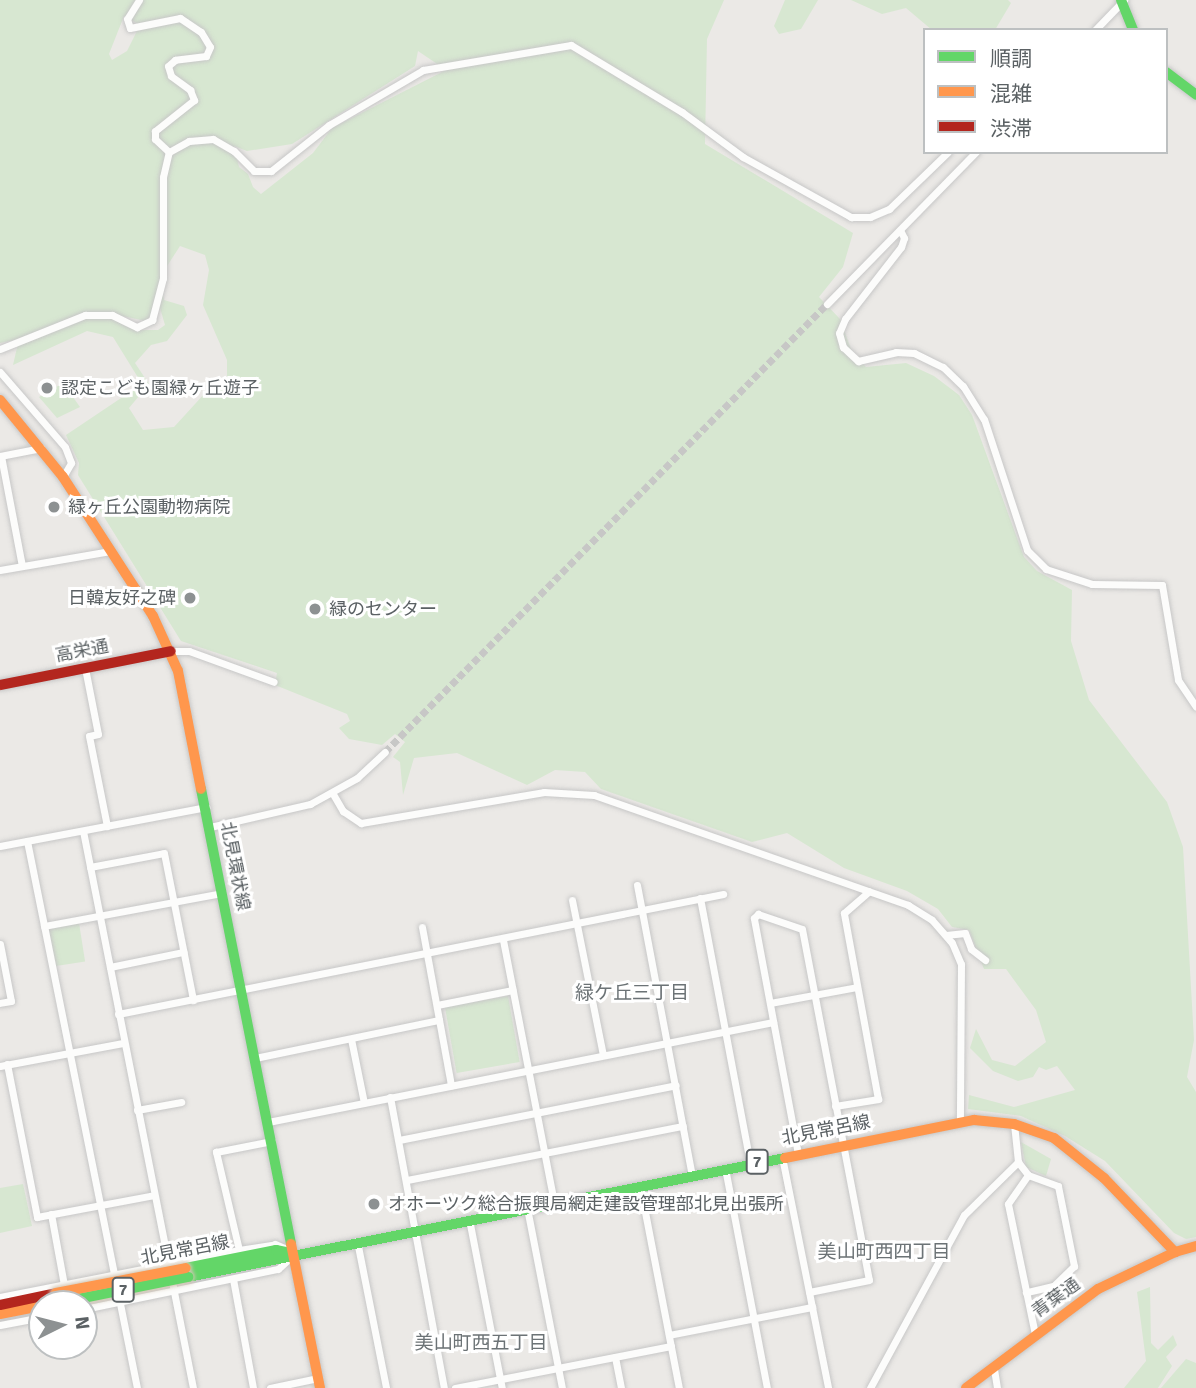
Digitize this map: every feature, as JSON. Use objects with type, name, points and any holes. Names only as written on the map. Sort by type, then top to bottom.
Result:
[{"type":"main road","points":[[1122,1],[1132,28]]},
{"type":"main road","points":[[1168,74],[1196,95]]},
{"type":"main road","name":"北見環状線","points":[[0,400],[42,448],[63,477],[171,651],[206,807],[319,1383]]},
{"type":"main road","name":"高栄通","points":[[0,685],[171,651]]},
{"type":"main road","name":"北見常呂線","points":[[90,1290],[295,1253],[960,1120],[1014,1124],[1054,1138],[1082,1156],[1175,1252]]},
{"type":"main road","points":[[1175,1252],[1196,1247]]},
{"type":"main road","name":"青葉通","points":[[966,1388],[1035,1335],[1132,1269],[1175,1252]]},
{"type":"main road","name":"北見常呂線","points":[[0,1305],[28,1301]]},
{"type":"main road","points":[[0,1314],[28,1309]]},
{"type":"street","points":[[139,0],[127,19],[130,27],[180,18],[201,32],[210,47],[206,56],[175,60],[168,66],[171,76],[190,90],[194,100],[155,131],[155,139],[169,152]]},
{"type":"street","points":[[1097,28],[1122,1]]},
{"type":"street","points":[[0,349],[85,315],[112,315],[136,327],[152,320],[163,278],[163,177],[169,152],[188,141],[213,139],[262,174],[289,160],[328,125],[415,72],[563,44],[640,85],[754,164],[851,217],[870,217],[889,209],[946,154]]},
{"type":"street","points":[[827,304],[974,154]]},
{"type":"street","points":[[900,230],[904,238],[901,247],[845,319],[839,333],[842,347],[858,361],[896,352],[914,353],[943,367],[963,386],[984,418],[1027,550],[1046,569],[1092,584],[1162,585],[1178,680],[1196,707]]},
{"type":"street","points":[[0,372],[65,447],[71,463],[63,477]]},
{"type":"street","points":[[22,566],[1,456],[42,448]]},
{"type":"street","points":[[0,570],[110,551]]},
{"type":"street","points":[[171,651],[189,651],[274,682]]},
{"type":"street","points":[[85,668],[98,734],[89,737],[107,826]]},
{"type":"street","points":[[210,827],[283,812],[333,794],[385,752]]},
{"type":"street","points":[[333,794],[343,811],[361,824],[544,792],[594,795],[908,905],[932,920],[946,935],[961,964],[964,990],[960,1120]]},
{"type":"street","points":[[0,846],[206,807]]},
{"type":"street","points":[[83,831],[193,1388]]},
{"type":"street","points":[[27,841],[137,1388]]},
{"type":"street","points":[[90,867],[164,853],[193,1000]]},
{"type":"street","points":[[637,886],[692,1175]]},
{"type":"street","points":[[835,1106],[878,1099],[844,913],[869,891]]},
{"type":"street","points":[[44,926],[222,893]]},
{"type":"street","points":[[118,1014],[503,940],[576,922],[723,894]]},
{"type":"street","points":[[700,898],[750,1163]]},
{"type":"street","points":[[572,900],[603,1055]]},
{"type":"street","points":[[798,1154],[754,918],[758,914],[802,929],[869,1280],[809,1292]]},
{"type":"street","points":[[422,927],[451,1085]]},
{"type":"street","points":[[946,935],[965,933],[971,948],[985,960]]},
{"type":"street","points":[[503,940],[554,1202]]},
{"type":"street","points":[[0,947],[11,1001],[0,1003]]},
{"type":"street","points":[[110,967],[183,952]]},
{"type":"street","points":[[770,1003],[857,987]]},
{"type":"street","points":[[437,1005],[513,990]]},
{"type":"street","points":[[255,1058],[439,1020]]},
{"type":"street","points":[[268,1122],[773,1021]]},
{"type":"street","points":[[351,1038],[364,1103]]},
{"type":"street","points":[[124,1042],[4,1065],[37,1217],[154,1195]]},
{"type":"street","points":[[399,1140],[676,1085]]},
{"type":"street","points":[[390,1097],[444,1388]]},
{"type":"street","points":[[137,1110],[181,1102]]},
{"type":"street","points":[[1014,1124],[1018,1163],[1028,1175],[1058,1186],[1074,1266],[1053,1286],[1026,1292]]},
{"type":"street","points":[[407,1181],[683,1126]]},
{"type":"street","points":[[239,1250],[216,1152],[272,1141]]},
{"type":"street","points":[[782,1157],[828,1388]]},
{"type":"street","points":[[870,1388],[964,1215],[1018,1163]]},
{"type":"street","points":[[725,1168],[767,1388]]},
{"type":"street","points":[[1028,1175],[1008,1204],[1035,1335]]},
{"type":"street","points":[[640,1185],[679,1388]]},
{"type":"street","points":[[526,1207],[562,1388]]},
{"type":"street","points":[[51,1214],[57,1290]]},
{"type":"street","points":[[469,1219],[502,1388]]},
{"type":"street","points":[[357,1240],[386,1388]]},
{"type":"street","points":[[73,1290],[113,1275],[239,1250],[275,1244],[295,1253],[278,1269],[98,1307]]},
{"type":"street","points":[[233,1279],[253,1388]]},
{"type":"street","points":[[0,1297],[28,1297]]},
{"type":"street","points":[[669,1335],[812,1307]]},
{"type":"street","points":[[0,1325],[28,1320]]},
{"type":"street","points":[[455,1388],[671,1346]]},
{"type":"street","points":[[615,1357],[621,1388]]},
{"type":"street","points":[[993,1369],[997,1388]]},
{"type":"street","points":[[270,1388],[319,1383]]},
{"type":"green space","points":[[0,0],[724,0],[707,39],[705,144],[853,233],[843,267],[819,297],[840,319],[852,352],[866,367],[906,363],[934,376],[959,395],[972,415],[1024,557],[1037,571],[1072,590],[1071,641],[1089,700],[1167,802],[1183,847],[1194,1040],[1187,1077],[1196,1092],[1196,1237],[1186,1239],[1174,1233],[1105,1161],[1065,1136],[1021,1116],[968,1109],[969,1095],[1014,1107],[1075,1090],[1057,1066],[1046,1070],[1039,1067],[1033,1077],[1018,1081],[993,1071],[970,1048],[976,1029],[992,1060],[1015,1066],[1046,1042],[1036,1010],[1006,969],[984,969],[969,930],[952,927],[938,909],[907,891],[844,868],[787,833],[752,842],[601,789],[585,772],[555,770],[527,785],[457,753],[414,758],[403,795],[400,762],[393,757],[405,742],[395,734],[382,745],[349,739],[339,728],[350,721],[347,714],[275,685],[277,673],[181,641],[78,475],[79,463],[66,435],[142,384],[113,337],[87,331],[13,365],[19,339],[0,343]],"holes":[[[124,16],[140,25],[127,51],[112,60],[109,54]],[[418,51],[446,70],[332,128],[313,153],[261,194],[253,187],[248,174],[239,167],[234,146],[247,151],[292,144],[415,66]],[[180,246],[205,255],[209,270],[203,305],[227,360],[227,376],[222,389],[206,392],[174,427],[143,430],[129,408],[149,384],[135,363],[151,345],[167,341],[187,315],[184,306],[164,300],[160,277]],[[160,308],[165,325],[158,330],[140,330],[121,323],[122,316],[146,321]]]},
{"type":"green space","points":[[785,0],[818,0],[801,29],[779,34],[774,26]]},
{"type":"green space","points":[[851,0],[1008,0],[1011,3],[996,28],[930,28],[906,8],[882,14]]},
{"type":"green space","points":[[63,383],[80,407],[57,418],[39,397]]},
{"type":"green space","points":[[79,923],[85,962],[54,966],[48,928]]},
{"type":"green space","points":[[508,996],[520,1062],[457,1073],[445,1007]]},
{"type":"green space","points":[[1021,1142],[1051,1159],[1046,1176],[1026,1167]]},
{"type":"green space","points":[[23,1184],[32,1226],[0,1233],[0,1188]]},
{"type":"green space","points":[[1150,1287],[1151,1343],[1158,1350],[1173,1335],[1177,1345],[1166,1357],[1172,1366],[1158,1388],[1124,1388],[1146,1361],[1137,1292]]},
{"type":"green space","points":[[1186,1359],[1196,1363],[1196,1388],[1161,1388]]},
{"type":"tunnel","points":[[385,752],[827,304]]},
{"type":"traffic: fast","points":[[1121,0],[1132,28]]},
{"type":"traffic: fast","points":[[1168,74],[1196,95]]},
{"type":"traffic: fast","points":[[201,789],[291,1244]]},
{"type":"traffic: fast","points":[[188,1277],[785,1158]]},
{"type":"traffic: fast","points":[[186,1268],[276,1250],[292,1253]]},
{"type":"traffic: fast","points":[[98,1295],[188,1277]]},
{"type":"traffic: slow","points":[[0,400],[63,477],[153,616],[178,671],[201,789]]},
{"type":"traffic: slow","points":[[785,1158],[974,1120],[1014,1124],[1054,1138],[1104,1178],[1175,1252],[1196,1246]]},
{"type":"traffic: slow","points":[[291,1244],[320,1388]]},
{"type":"traffic: slow","points":[[966,1388],[1098,1289],[1175,1252]]},
{"type":"traffic: slow","points":[[72,1290],[186,1268]]},
{"type":"traffic: slow","points":[[0,1314],[28,1309]]},
{"type":"traffic: jam","points":[[0,685],[171,651]]},
{"type":"traffic: jam","points":[[0,1305],[28,1299]]},
{"type":"place","name":"認定こども園緑ヶ丘遊子","points":[[47,388]]},
{"type":"place","name":"緑ヶ丘公園動物病院","points":[[54,507]]},
{"type":"place","name":"日韓友好之碑","points":[[190,598]]},
{"type":"place","name":"緑のセンター","points":[[315,609]]},
{"type":"place","name":"オホーツク総合振興局網走建設管理部北見出張所","points":[[374,1204]]},
{"type":"district","name":"緑ケ丘三丁目","points":[[632,994]]},
{"type":"district","name":"美山町西四丁目","points":[[884,1253]]},
{"type":"district","name":"美山町西五丁目","points":[[481,1344]]}]
